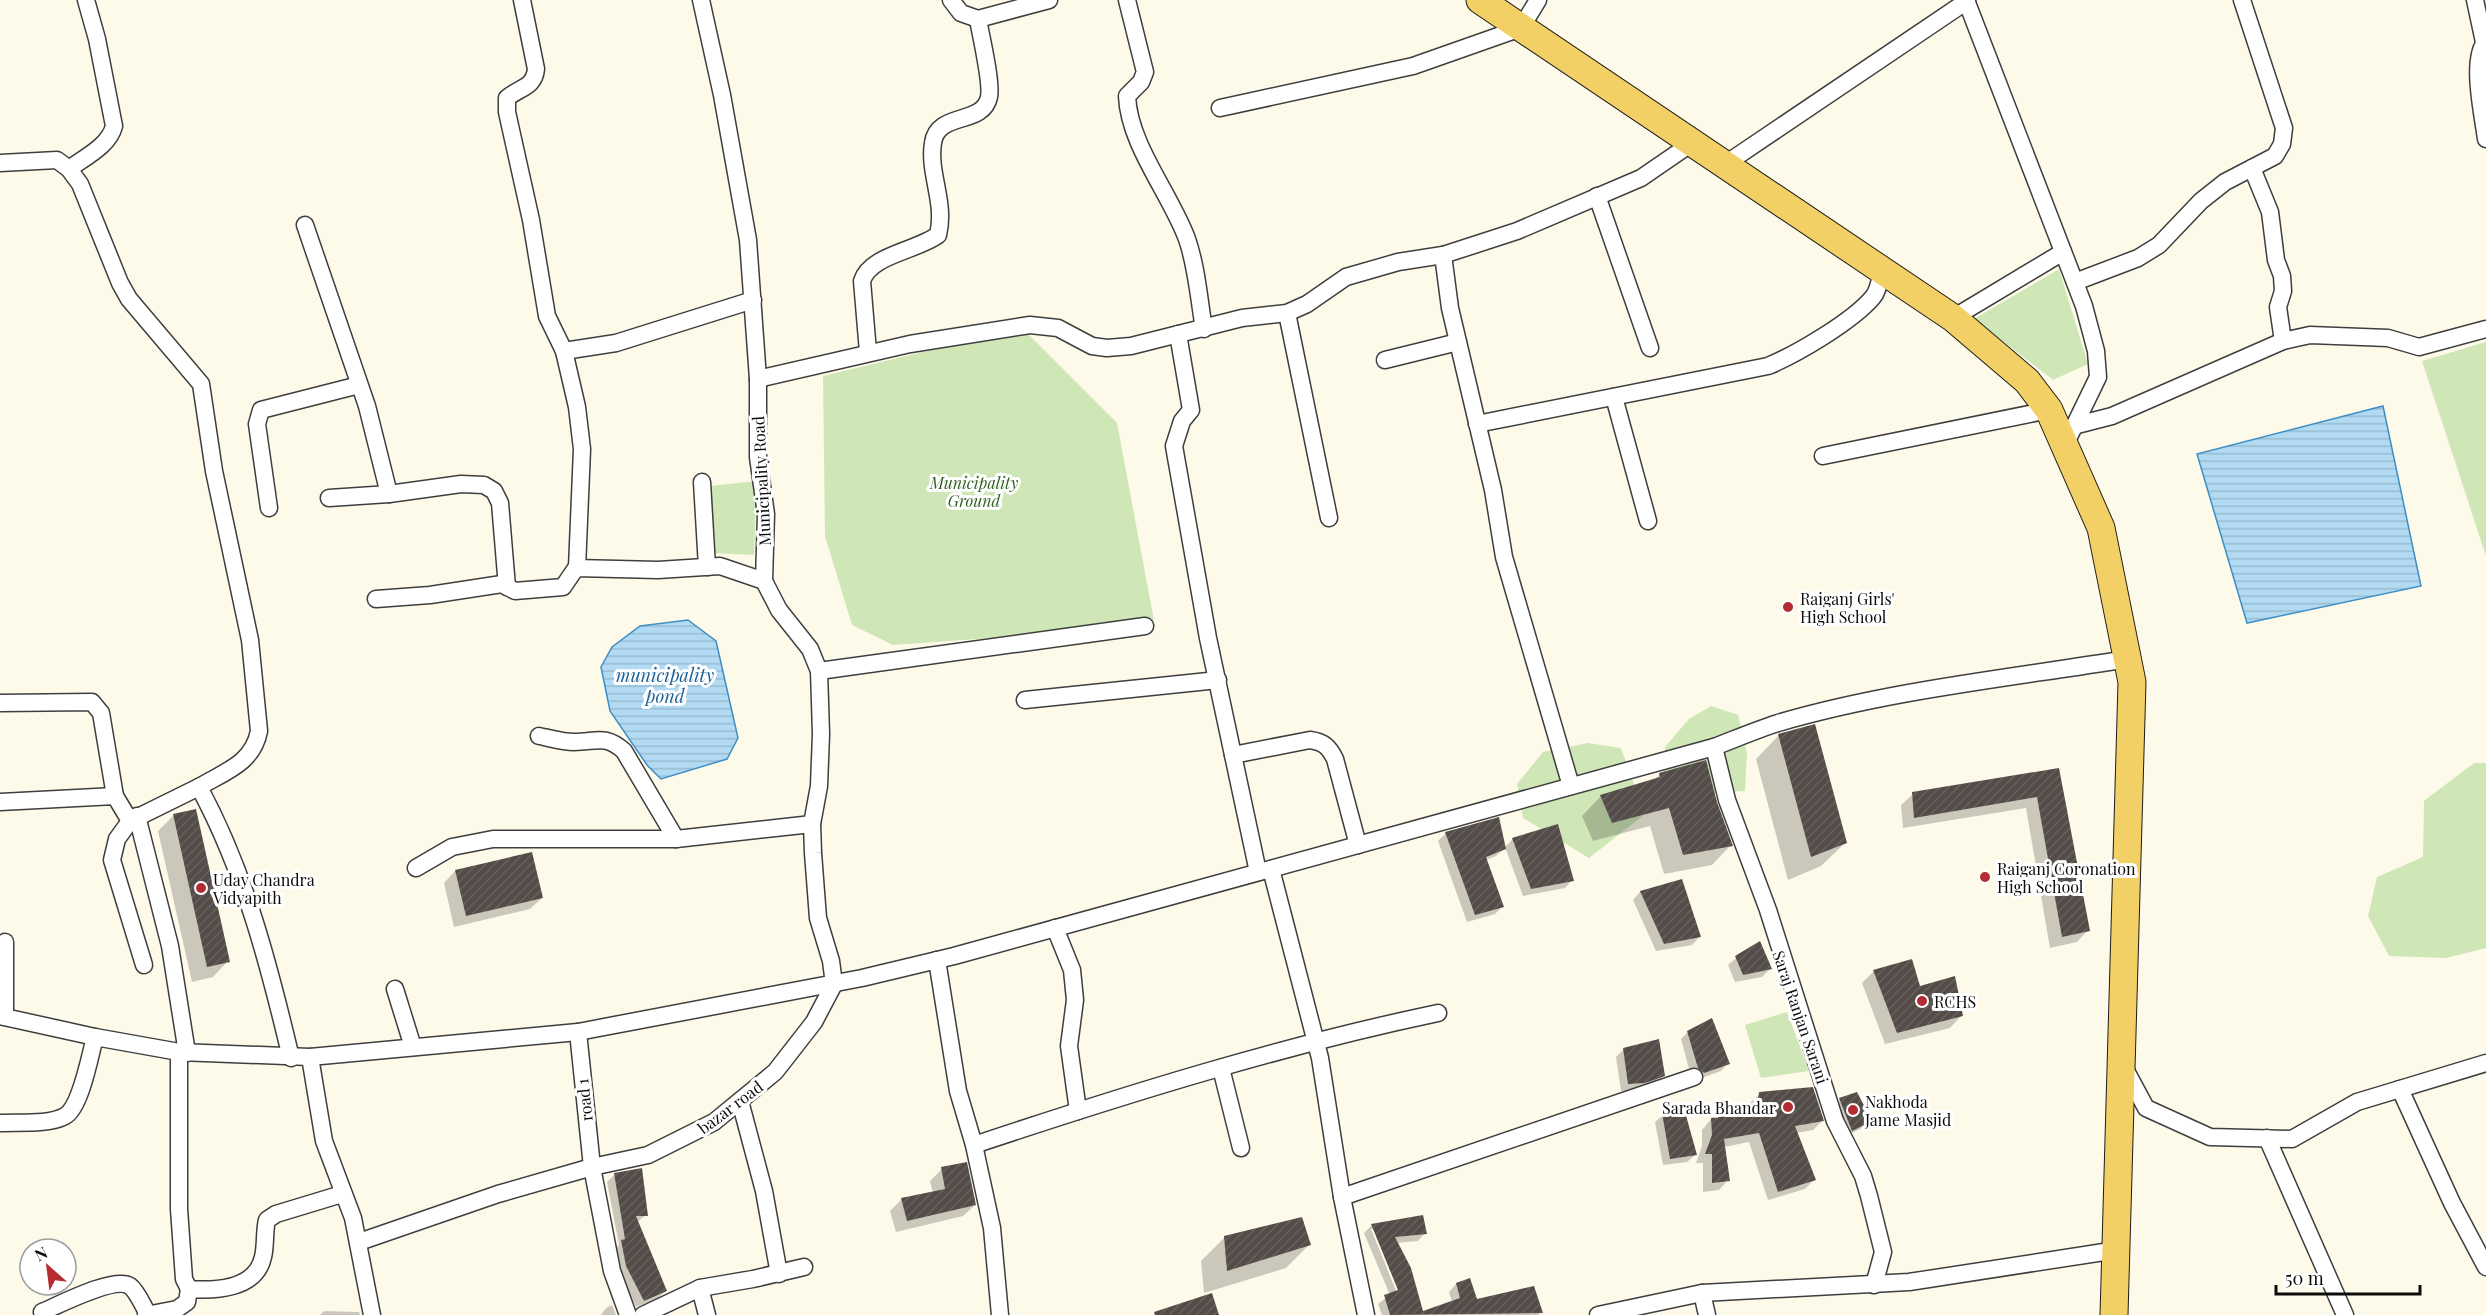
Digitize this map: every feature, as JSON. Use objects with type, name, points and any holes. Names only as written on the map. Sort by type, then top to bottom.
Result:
[{"type":"main road","points":[[1480,0],[1953,318],[2027,381],[2071,435],[2101,528],[2132,682],[2114,1315]]},
{"type":"street","points":[[69,169],[104,143],[112,135],[114,126],[97,39],[86,0]]},
{"type":"street","points":[[376,599],[430,595],[502,584],[515,591],[563,587],[577,568],[582,449],[577,407],[564,351],[547,316],[531,220],[507,112],[507,98],[528,87],[535,80],[536,69],[522,0]]},
{"type":"street","name":"Municipality Road","points":[[700,0],[743,204],[758,379],[758,457],[766,514],[764,580],[779,610],[810,649],[819,670],[821,734],[819,786],[812,824],[818,918],[831,961],[834,984]]},
{"type":"street","points":[[951,0],[962,13],[978,19],[1049,0]]},
{"type":"street","points":[[1127,0],[1145,72],[1142,82],[1127,96],[1131,123],[1186,238],[1192,258],[1204,330]]},
{"type":"street","points":[[1220,108],[1385,73],[1521,28],[1538,0]]},
{"type":"street","points":[[1724,165],[1966,0],[2075,282],[2096,351],[2098,377],[2071,435]]},
{"type":"street","points":[[2075,282],[2138,258],[2159,245],[2201,201],[2225,182],[2275,156],[2282,144],[2284,128],[2242,0]]},
{"type":"street","points":[[2475,0],[2485,42],[2478,59],[2478,76],[2486,139]]},
{"type":"street","points":[[868,352],[862,281],[865,271],[875,263],[925,244],[938,235],[942,218],[932,146],[936,132],[944,123],[982,109],[989,97],[978,19]]},
{"type":"street","points":[[758,379],[868,352],[1030,325],[1058,328],[1092,346],[1107,348],[1204,330],[1242,318],[1287,313],[1307,304],[1346,277],[1398,262],[1443,255],[1518,231],[1641,178],[1692,143]]},
{"type":"street","points":[[0,163],[57,160],[69,169],[80,184],[120,283],[129,299],[194,373],[204,396],[214,471],[250,640],[259,731],[250,755],[199,787],[134,819],[117,839],[112,860],[144,964]]},
{"type":"street","points":[[2252,168],[2270,212],[2276,260],[2282,276],[2283,291],[2278,307],[2283,341]]},
{"type":"street","points":[[1597,196],[1650,348]]},
{"type":"street","points":[[306,225],[359,385],[389,495]]},
{"type":"street","points":[[1953,318],[2063,252]]},
{"type":"street","points":[[1443,255],[1450,308],[1493,490],[1504,557],[1571,786]]},
{"type":"street","points":[[1477,424],[1768,366],[1791,357],[1859,311],[1875,295],[1882,270]]},
{"type":"street","points":[[564,351],[616,343],[753,300]]},
{"type":"street","points":[[1287,313],[1329,518]]},
{"type":"street","points":[[2071,435],[2283,341],[2310,335],[2388,338],[2419,346],[2486,329]]},
{"type":"street","points":[[1178,334],[1191,410],[1182,421],[1174,446],[1208,638],[1233,755],[1264,871],[1316,1040],[1342,1197],[1366,1315]]},
{"type":"street","points":[[1385,360],[1458,342]]},
{"type":"street","points":[[269,508],[257,424],[261,410],[359,385]]},
{"type":"street","points":[[1614,397],[1648,521]]},
{"type":"street","points":[[1823,456],[2049,410]]},
{"type":"street","points":[[702,482],[707,567]]},
{"type":"street","points":[[329,498],[389,495],[461,484],[484,485],[494,491],[500,503],[507,587]]},
{"type":"street","points":[[577,568],[658,570],[720,566],[764,580]]},
{"type":"street","points":[[819,670],[1144,626]]},
{"type":"street","points":[[6,942],[2,1016],[95,1037],[183,1053],[310,1057],[578,1032],[834,984],[937,960],[1714,747],[1777,724],[1818,713],[1903,695],[2127,658]]},
{"type":"street","points":[[1024,700],[1218,680]]},
{"type":"street","points":[[0,703],[92,702],[101,713],[115,796],[134,819],[170,946],[183,1053],[180,1209],[184,1280],[189,1289],[187,1302],[177,1309],[147,1314],[132,1287],[124,1284],[101,1288],[42,1312]]},
{"type":"street","points":[[539,736],[573,742],[598,739],[614,742],[624,751],[676,839]]},
{"type":"street","points":[[1233,755],[1310,740],[1321,741],[1329,748],[1335,759],[1358,845]]},
{"type":"street","name":"Saraj Ranjan Sarani","points":[[1714,747],[1727,800],[1768,910],[1835,1121],[1863,1176],[1869,1196],[1883,1252],[1874,1285]]},
{"type":"street","points":[[199,787],[224,834],[259,934],[291,1058]]},
{"type":"street","points":[[0,802],[115,796]]},
{"type":"street","points":[[416,868],[452,848],[493,839],[676,839],[812,824]]},
{"type":"street","points":[[1055,928],[1072,970],[1076,1000],[1069,1046],[1078,1111]]},
{"type":"street","points":[[937,960],[958,1091],[974,1145],[992,1228],[1000,1315]]},
{"type":"street","name":"bazar road","points":[[359,1242],[498,1194],[592,1167],[648,1155],[672,1145],[714,1122],[766,1081],[814,1022],[834,984]]},
{"type":"street","points":[[394,989],[413,1047]]},
{"type":"street","points":[[974,1145],[1078,1111],[1316,1040],[1438,1013]]},
{"type":"street","name":"road 1","points":[[578,1032],[592,1167]]},
{"type":"street","points":[[0,1123],[57,1119],[68,1115],[75,1105],[95,1037]]},
{"type":"street","points":[[310,1057],[324,1142],[353,1218],[372,1315]]},
{"type":"street","points":[[2121,1061],[2146,1108],[2210,1137],[2267,1138],[2292,1138],[2357,1102],[2486,1063]]},
{"type":"street","points":[[1221,1068],[1241,1148]]},
{"type":"street","points":[[1342,1197],[1694,1077]]},
{"type":"street","points":[[2400,1089],[2452,1203],[2486,1267]]},
{"type":"street","points":[[740,1101],[764,1191],[779,1274]]},
{"type":"street","points":[[2267,1138],[2345,1315]]},
{"type":"street","points":[[592,1167],[612,1271],[628,1315]]},
{"type":"street","points":[[189,1289],[211,1290],[247,1282],[260,1268],[264,1254],[263,1237],[267,1220],[276,1214],[342,1194]]},
{"type":"street","points":[[1598,1315],[1701,1293],[1909,1282],[2117,1250]]},
{"type":"street","points":[[643,1315],[700,1288],[779,1274],[804,1267]]},
{"type":"street","points":[[700,1288],[708,1315]]},
{"type":"street","points":[[1701,1293],[1707,1315]]},
{"type":"green space","points":[[2059,269],[2088,364],[2053,380],[1974,319]]},
{"type":"green space","name":"Municipality Ground","points":[[1022,328],[1117,423],[1155,626],[893,645],[852,625],[825,536],[823,376]]},
{"type":"green space","points":[[2486,342],[2486,556],[2422,361]]},
{"type":"green space","points":[[757,481],[754,555],[712,553],[710,486]]},
{"type":"green space","points":[[1711,706],[1738,715],[1747,753],[1745,791],[1688,794],[1664,788],[1665,747],[1689,719]]},
{"type":"green space","points":[[1588,743],[1621,748],[1645,814],[1589,858],[1523,818],[1517,784],[1543,752]]},
{"type":"green space","points":[[2474,763],[2486,763],[2486,948],[2446,958],[2389,956],[2368,916],[2377,877],[2423,857],[2424,801]]},
{"type":"green space","points":[[1787,1012],[1809,1071],[1761,1078],[1745,1025]]},
{"type":"water","points":[[2383,406],[2421,586],[2247,623],[2197,454]]},
{"type":"water","name":"municipality pond","points":[[688,620],[716,641],[738,738],[727,759],[661,779],[647,765],[610,711],[601,667],[612,647],[640,626]]},
{"type":"building","points":[[1815,724],[1847,843],[1811,857],[1778,734]]},
{"type":"building","points":[[1706,760],[1717,802],[1733,846],[1683,855],[1669,808],[1612,823],[1600,795],[1660,777],[1659,773]]},
{"type":"building","points":[[2059,768],[2090,931],[2062,937],[2037,797],[1914,818],[1912,792]]},
{"type":"building","name":"Uday Chandra Vidyapith","points":[[196,809],[230,962],[207,967],[173,814]]},
{"type":"building","points":[[1499,817],[1506,849],[1486,857],[1504,907],[1475,915],[1445,832]]},
{"type":"building","points":[[1558,824],[1574,881],[1531,889],[1512,838]]},
{"type":"building","points":[[532,852],[543,898],[466,916],[455,870]]},
{"type":"building","points":[[1682,879],[1701,937],[1664,944],[1640,891]]},
{"type":"building","points":[[1760,941],[1772,969],[1743,975],[1735,956]]},
{"type":"building","name":"RCHS","points":[[1912,959],[1920,986],[1955,976],[1963,1016],[1897,1033],[1873,970]]},
{"type":"building","points":[[1712,1018],[1730,1064],[1704,1073],[1698,1068],[1687,1031]]},
{"type":"building","points":[[1659,1039],[1665,1076],[1645,1083],[1628,1084],[1623,1048]]},
{"type":"building","points":[[1813,1087],[1824,1121],[1795,1126],[1816,1180],[1778,1192],[1759,1133],[1724,1139],[1730,1181],[1712,1183],[1712,1154],[1705,1154],[1712,1135],[1711,1118],[1718,1118],[1724,1100],[1756,1115],[1759,1092]]},
{"type":"building","name":"Nakhoda Jame Masjid","points":[[1857,1092],[1872,1121],[1852,1131],[1839,1098]]},
{"type":"building","points":[[1685,1112],[1697,1155],[1670,1159],[1662,1113]]},
{"type":"building","points":[[967,1162],[976,1205],[907,1221],[901,1198],[945,1189],[941,1167]]},
{"type":"building","points":[[642,1168],[648,1216],[636,1216],[667,1291],[644,1301],[626,1266],[621,1240],[625,1239],[614,1173]]},
{"type":"building","points":[[1423,1215],[1427,1234],[1395,1237],[1411,1268],[1423,1311],[1460,1298],[1456,1283],[1470,1278],[1477,1299],[1534,1286],[1543,1313],[1390,1315],[1384,1295],[1398,1290],[1371,1224]]},
{"type":"building","points":[[1302,1217],[1311,1245],[1227,1271],[1224,1236]]},
{"type":"building","points":[[1212,1293],[1219,1315],[1155,1315],[1154,1312]]},
{"type":"place","name":"Raiganj Girls' High School","points":[[1788,607]]},
{"type":"place","name":"Raiganj Coronation High School","points":[[1985,877]]},
{"type":"place","name":"Uday Chandra Vidyapith","points":[[201,888]]},
{"type":"place","name":"RCHS","points":[[1922,1001]]},
{"type":"place","name":"Sarada Bhandar","points":[[1788,1107]]},
{"type":"place","name":"Nakhoda Jame Masjid","points":[[1853,1110]]}]
